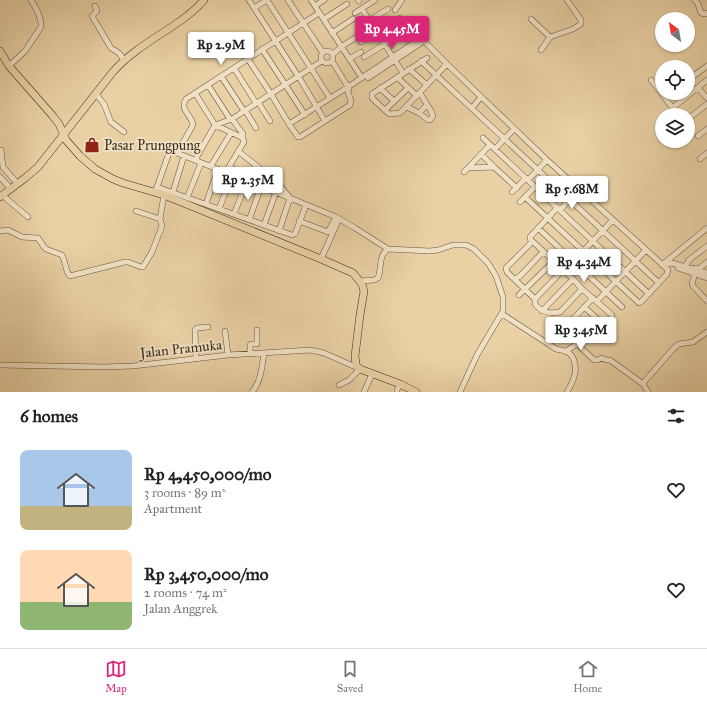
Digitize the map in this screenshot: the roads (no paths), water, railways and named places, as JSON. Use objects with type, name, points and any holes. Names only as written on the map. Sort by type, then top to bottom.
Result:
[{"type":"main road","points":[[1,196],[38,168],[112,72],[124,60],[190,14],[204,0]]},
{"type":"main road","points":[[0,51],[9,66],[59,124],[66,140],[80,156],[101,172],[123,184],[156,189],[164,194],[353,273],[362,284],[364,292],[355,356],[356,365],[360,369],[400,384],[416,392]]},
{"type":"street","points":[[9,66],[25,51],[42,25],[32,0]]},
{"type":"street","points":[[249,0],[326,121]]},
{"type":"street","points":[[254,8],[267,0],[330,98]]},
{"type":"street","points":[[288,0],[305,22]]},
{"type":"street","points":[[292,0],[325,52]]},
{"type":"street","points":[[311,0],[362,78]]},
{"type":"street","points":[[315,6],[324,0]]},
{"type":"street","points":[[355,13],[375,0]]},
{"type":"street","points":[[395,10],[402,0]]},
{"type":"street","points":[[541,50],[550,37],[581,24],[581,20],[567,0]]},
{"type":"street","points":[[695,0],[701,13],[707,13]]},
{"type":"street","points":[[324,19],[347,4]]},
{"type":"street","points":[[95,6],[97,11],[92,16],[111,48],[119,53],[124,60]]},
{"type":"street","points":[[360,26],[388,8]]},
{"type":"street","points":[[362,9],[403,73]]},
{"type":"street","points":[[177,153],[193,125],[193,121],[185,110],[184,102],[186,99],[319,13]]},
{"type":"street","points":[[362,42],[400,18]]},
{"type":"street","points":[[332,33],[353,19]]},
{"type":"street","points":[[532,19],[550,37]]},
{"type":"street","points":[[364,58],[385,44],[411,30],[418,41]]},
{"type":"street","points":[[331,62],[333,59],[333,54],[358,36]]},
{"type":"street","points":[[289,124],[330,98],[348,90],[422,38],[514,129],[668,272],[639,303],[525,197]]},
{"type":"street","points":[[348,90],[362,78],[424,41]]},
{"type":"street","points":[[262,50],[304,115]]},
{"type":"street","points":[[325,52],[329,51],[333,54]]},
{"type":"street","points":[[322,61],[321,57],[325,52]]},
{"type":"street","points":[[349,59],[360,52]]},
{"type":"street","points":[[248,58],[289,124],[297,136],[300,137],[350,105],[351,101],[348,90],[331,62]]},
{"type":"street","points":[[427,58],[395,78],[383,90],[372,94],[371,97],[390,114],[400,113],[447,64]]},
{"type":"street","points":[[187,198],[198,162],[215,125],[231,119],[322,61]]},
{"type":"street","points":[[322,61],[327,64],[331,62]]},
{"type":"street","points":[[421,61],[659,283]]},
{"type":"street","points":[[695,75],[707,66]]},
{"type":"street","points":[[234,68],[270,121]]},
{"type":"street","points":[[409,69],[427,85]]},
{"type":"street","points":[[221,76],[256,128]]},
{"type":"street","points":[[395,78],[418,94],[427,105],[433,116],[430,120],[428,120],[419,113],[407,107]]},
{"type":"street","points":[[651,80],[655,85]]},
{"type":"street","points":[[695,90],[707,80]]},
{"type":"street","points":[[208,85],[243,134],[244,142],[229,168],[246,178],[249,177],[256,166]]},
{"type":"street","points":[[385,110],[408,88]]},
{"type":"street","points":[[698,88],[707,98]]},
{"type":"street","points":[[383,90],[394,101]]},
{"type":"street","points":[[195,93],[215,125],[243,139]]},
{"type":"street","points":[[96,94],[104,104],[111,122],[124,132]]},
{"type":"street","points":[[472,108],[481,97]]},
{"type":"street","points":[[667,100],[672,107],[681,100]]},
{"type":"street","points":[[419,113],[427,105]]},
{"type":"street","points":[[695,114],[706,107]]},
{"type":"street","points":[[495,149],[514,129]]},
{"type":"street","points":[[698,136],[707,129]]},
{"type":"street","points":[[212,164],[231,132]]},
{"type":"street","points":[[483,138],[649,294]]},
{"type":"street","points":[[464,172],[490,145]]},
{"type":"street","points":[[1,150],[3,167],[18,184]]},
{"type":"street","points":[[306,204],[295,234],[293,235],[173,192],[156,189],[169,153],[172,151],[306,204],[337,218],[388,250],[430,251],[438,250],[453,244],[462,244],[474,249],[488,263],[498,280],[503,297],[504,308],[502,314],[479,350],[460,392]]},
{"type":"street","points":[[238,151],[277,182],[290,198]]},
{"type":"street","points":[[481,154],[517,188]]},
{"type":"street","points":[[700,159],[707,154]]},
{"type":"street","points":[[173,192],[184,156]]},
{"type":"street","points":[[512,192],[538,170],[547,160]]},
{"type":"street","points":[[469,168],[494,167]]},
{"type":"street","points":[[206,204],[218,169]]},
{"type":"street","points":[[219,209],[232,175]]},
{"type":"street","points":[[0,177],[11,189]]},
{"type":"street","points":[[234,214],[247,181]]},
{"type":"street","points":[[249,220],[261,186]]},
{"type":"street","points":[[520,202],[535,187]]},
{"type":"street","points":[[579,189],[538,228],[531,240],[506,268],[506,272],[535,299],[535,304],[542,311],[552,313],[560,312],[582,289]]},
{"type":"street","points":[[264,225],[276,192]]},
{"type":"street","points":[[0,231],[8,230],[22,236],[38,238],[46,249],[62,255],[70,276],[125,262],[143,267],[152,252],[162,226],[160,219],[164,194]]},
{"type":"street","points":[[1,196],[28,217]]},
{"type":"street","points":[[279,231],[290,198]]},
{"type":"street","points":[[136,211],[160,219]]},
{"type":"street","points":[[321,259],[337,218]]},
{"type":"street","points":[[299,221],[328,232],[337,218]]},
{"type":"street","points":[[535,299],[613,220]]},
{"type":"street","points":[[538,228],[622,307]]},
{"type":"street","points":[[664,267],[669,259],[707,228]]},
{"type":"street","points":[[531,240],[564,270],[582,289],[612,315]]},
{"type":"street","points":[[686,265],[689,260],[707,246]]},
{"type":"street","points":[[360,281],[374,280],[378,278],[381,258],[385,251],[388,250]]},
{"type":"street","points":[[563,326],[571,321],[584,307],[606,292],[646,250]]},
{"type":"street","points":[[515,279],[520,276],[543,252]]},
{"type":"street","points":[[669,259],[686,265],[707,278]]},
{"type":"street","points":[[519,295],[554,261]]},
{"type":"street","points":[[707,262],[696,271],[692,284],[707,301]]},
{"type":"street","points":[[664,267],[674,267],[707,273]]},
{"type":"street","points":[[542,311],[573,279]]},
{"type":"street","points":[[584,307],[602,324]]},
{"type":"street","points":[[502,314],[553,347],[566,351],[572,355],[575,368],[574,378],[568,392]]},
{"type":"street","points":[[196,359],[194,330],[197,328],[208,327]]},
{"type":"street","points":[[250,354],[250,345],[257,344],[257,330]]},
{"type":"street","points":[[225,331],[228,356]]},
{"type":"street","points":[[643,384],[678,344],[693,342],[707,332]]},
{"type":"street","points":[[566,351],[589,338]]},
{"type":"street","points":[[577,344],[594,360],[603,358],[610,360],[643,384],[648,392]]},
{"type":"street","name":"Jalan Pramuka","points":[[0,365],[104,367],[133,366],[250,354],[310,350],[324,353],[360,369]]},
{"type":"street","points":[[252,392],[260,375],[264,353]]},
{"type":"street","points":[[339,385],[349,380],[360,369]]},
{"type":"street","points":[[364,392],[372,374]]},
{"type":"street","points":[[397,392],[400,384]]},
{"type":"place","name":"Pasar Prungpung","points":[[92,145]]}]
